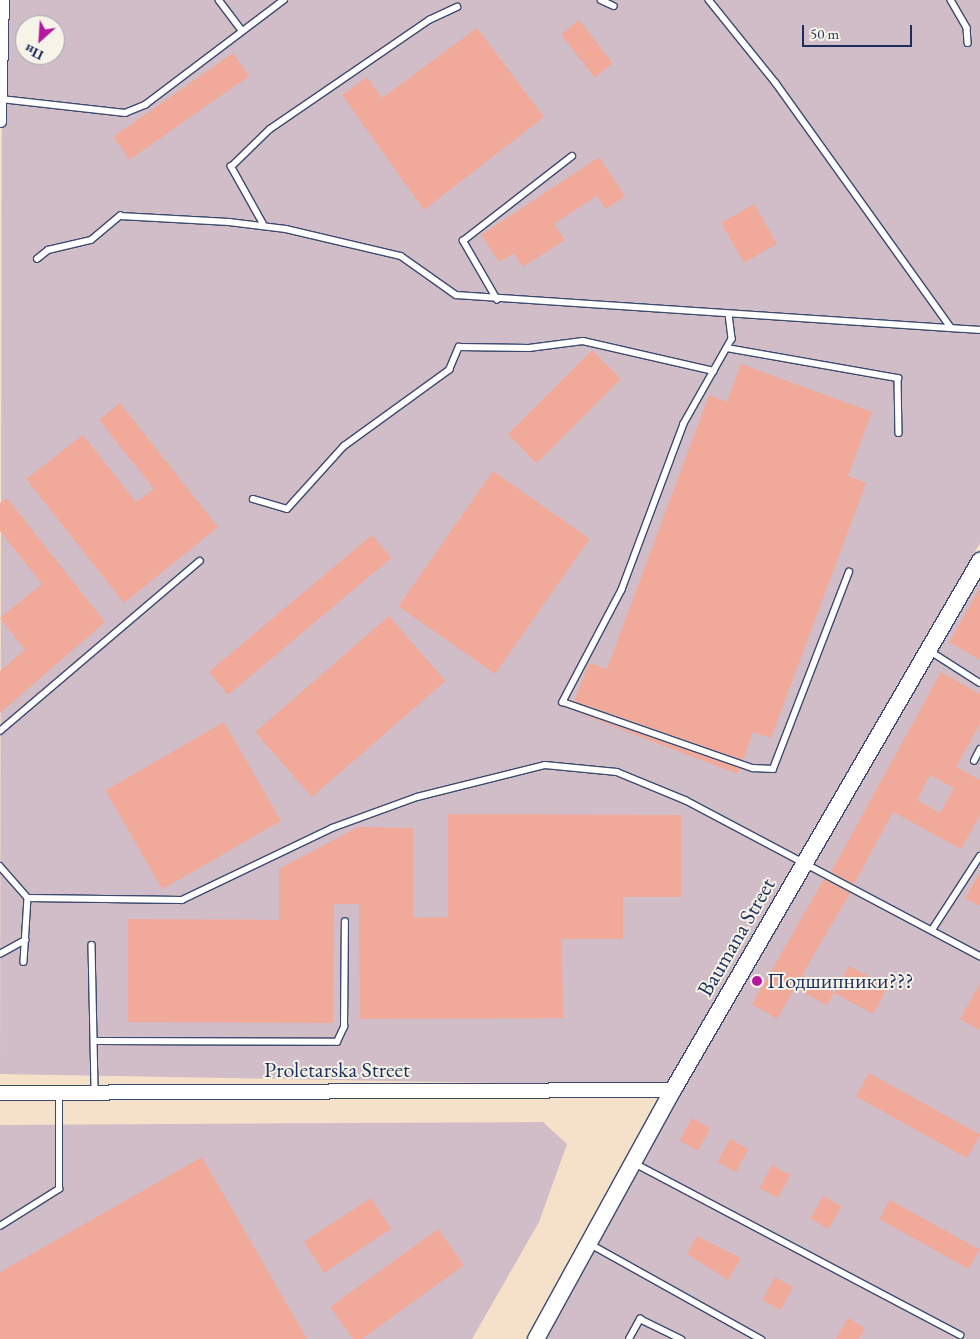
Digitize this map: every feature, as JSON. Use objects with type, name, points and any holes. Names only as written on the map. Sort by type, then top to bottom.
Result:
[{"type":"main road","name":"Baumana Street","points":[[536,1339],[590,1244],[673,1090],[980,561]]},
{"type":"street","points":[[0,121],[3,0]]},
{"type":"street","name":"Proletarska Street","points":[[0,1093],[673,1090]]},
{"type":"lane","points":[[220,0],[242,30]]},
{"type":"lane","points":[[0,99],[125,113],[145,105],[284,0]]},
{"type":"lane","points":[[601,0],[614,6]]},
{"type":"lane","points":[[709,0],[776,83],[951,327]]},
{"type":"lane","points":[[951,0],[967,28],[968,43]]},
{"type":"lane","points":[[264,226],[231,168],[270,129],[429,20],[457,7]]},
{"type":"lane","points":[[497,300],[463,241],[572,156]]},
{"type":"lane","points":[[37,259],[48,250],[91,240],[120,216],[264,226],[400,256],[456,294],[497,300],[980,330]]},
{"type":"lane","points":[[729,314],[732,339],[684,424],[622,590],[563,702],[753,768],[773,768],[849,572]]},
{"type":"lane","points":[[253,500],[287,509],[344,446],[449,370],[459,347],[529,348],[583,341],[714,372]]},
{"type":"lane","points":[[727,348],[898,378],[899,433]]},
{"type":"lane","points":[[0,731],[200,561]]},
{"type":"lane","points":[[928,650],[980,683]]},
{"type":"lane","points":[[974,761],[980,749]]},
{"type":"lane","points":[[28,898],[182,900],[332,828],[417,797],[545,765],[617,772],[685,800],[980,956]]},
{"type":"lane","points":[[932,930],[980,856]]},
{"type":"lane","points":[[0,866],[28,898],[24,962]]},
{"type":"lane","points":[[96,1041],[337,1042],[344,1027],[345,922]]},
{"type":"lane","points":[[0,954],[25,940]]},
{"type":"lane","points":[[92,944],[96,1041],[95,1092]]},
{"type":"lane","points":[[0,1226],[59,1190],[59,1092]]},
{"type":"lane","points":[[634,1163],[960,1335]]},
{"type":"lane","points":[[590,1244],[761,1339]]},
{"type":"lane","points":[[628,1339],[640,1319],[681,1339]]},
{"type":"shaded area","points":[[2,0],[980,0],[980,543],[666,1086],[0,1074]]},
{"type":"shaded area","points":[[980,579],[980,1339],[546,1339],[681,1094]]},
{"type":"shaded area","points":[[543,1122],[567,1144],[539,1222],[472,1339],[0,1339],[0,1125]]},
{"type":"building","points":[[579,20],[613,63],[595,78],[561,34]]},
{"type":"building","points":[[477,28],[544,117],[424,210],[342,95],[367,77],[382,98]]},
{"type":"building","points":[[233,53],[249,76],[129,160],[113,137]]},
{"type":"building","points":[[599,157],[625,196],[606,209],[597,196],[554,224],[565,240],[523,267],[514,253],[499,262],[481,235]]},
{"type":"building","points":[[754,204],[777,244],[744,263],[721,223]]},
{"type":"building","points":[[592,350],[621,379],[537,463],[508,434]]},
{"type":"building","points":[[741,364],[872,412],[848,476],[866,483],[771,738],[753,732],[743,760],[574,701],[589,663],[607,669],[709,395],[727,402]]},
{"type":"building","points":[[120,403],[218,527],[124,603],[26,479],[83,435],[136,502],[154,489],[99,420]]},
{"type":"building","points":[[493,471],[590,539],[495,674],[398,606]]},
{"type":"building","points":[[7,498],[105,622],[0,713],[0,671],[25,650],[0,618],[42,584],[0,531],[0,503]]},
{"type":"building","points":[[372,535],[391,558],[228,695],[209,672]]},
{"type":"building","points":[[980,588],[980,660],[949,642]]},
{"type":"building","points":[[389,616],[445,681],[312,797],[255,732]]},
{"type":"building","points":[[941,672],[980,694],[980,724],[956,767],[980,780],[980,815],[961,849],[893,812],[854,884],[831,872]],"holes":[[[930,775],[954,788],[940,813],[917,800]]]},
{"type":"building","points":[[570,710],[740,768],[738,774]]},
{"type":"building","points":[[224,722],[281,821],[162,889],[105,790]]},
{"type":"building","points":[[448,814],[681,815],[681,897],[623,897],[623,939],[562,939],[563,1018],[360,1019],[359,904],[334,904],[333,1023],[128,1022],[128,919],[279,920],[279,869],[358,827],[413,828],[413,918],[448,917]]},
{"type":"building","points":[[980,872],[980,906],[965,898]]},
{"type":"building","points":[[824,879],[850,893],[802,975],[834,993],[827,1005],[795,988],[777,1019],[752,1004]]},
{"type":"building","points":[[849,966],[888,987],[873,1014],[834,993]]},
{"type":"building","points":[[980,983],[980,1030],[960,1019]]},
{"type":"building","points":[[869,1073],[980,1135],[967,1158],[856,1097]]},
{"type":"building","points":[[692,1118],[710,1128],[698,1151],[679,1141]]},
{"type":"building","points":[[730,1139],[748,1149],[736,1172],[717,1162]]},
{"type":"building","points":[[202,1157],[307,1339],[0,1339],[0,1272]]},
{"type":"building","points":[[772,1165],[790,1175],[778,1198],[759,1188]]},
{"type":"building","points":[[823,1196],[841,1206],[829,1229],[810,1219]]},
{"type":"building","points":[[371,1198],[391,1229],[324,1273],[304,1242]]},
{"type":"building","points":[[890,1200],[979,1249],[969,1269],[879,1219]]},
{"type":"building","points":[[438,1229],[464,1265],[362,1339],[353,1339],[330,1307]]},
{"type":"building","points":[[697,1236],[741,1258],[728,1280],[687,1254]]},
{"type":"building","points":[[775,1277],[793,1287],[781,1310],[762,1300]]},
{"type":"building","points":[[848,1318],[865,1328],[859,1339],[836,1339]]},
{"type":"place","name":"Подшипники???","points":[[757,981]]}]
